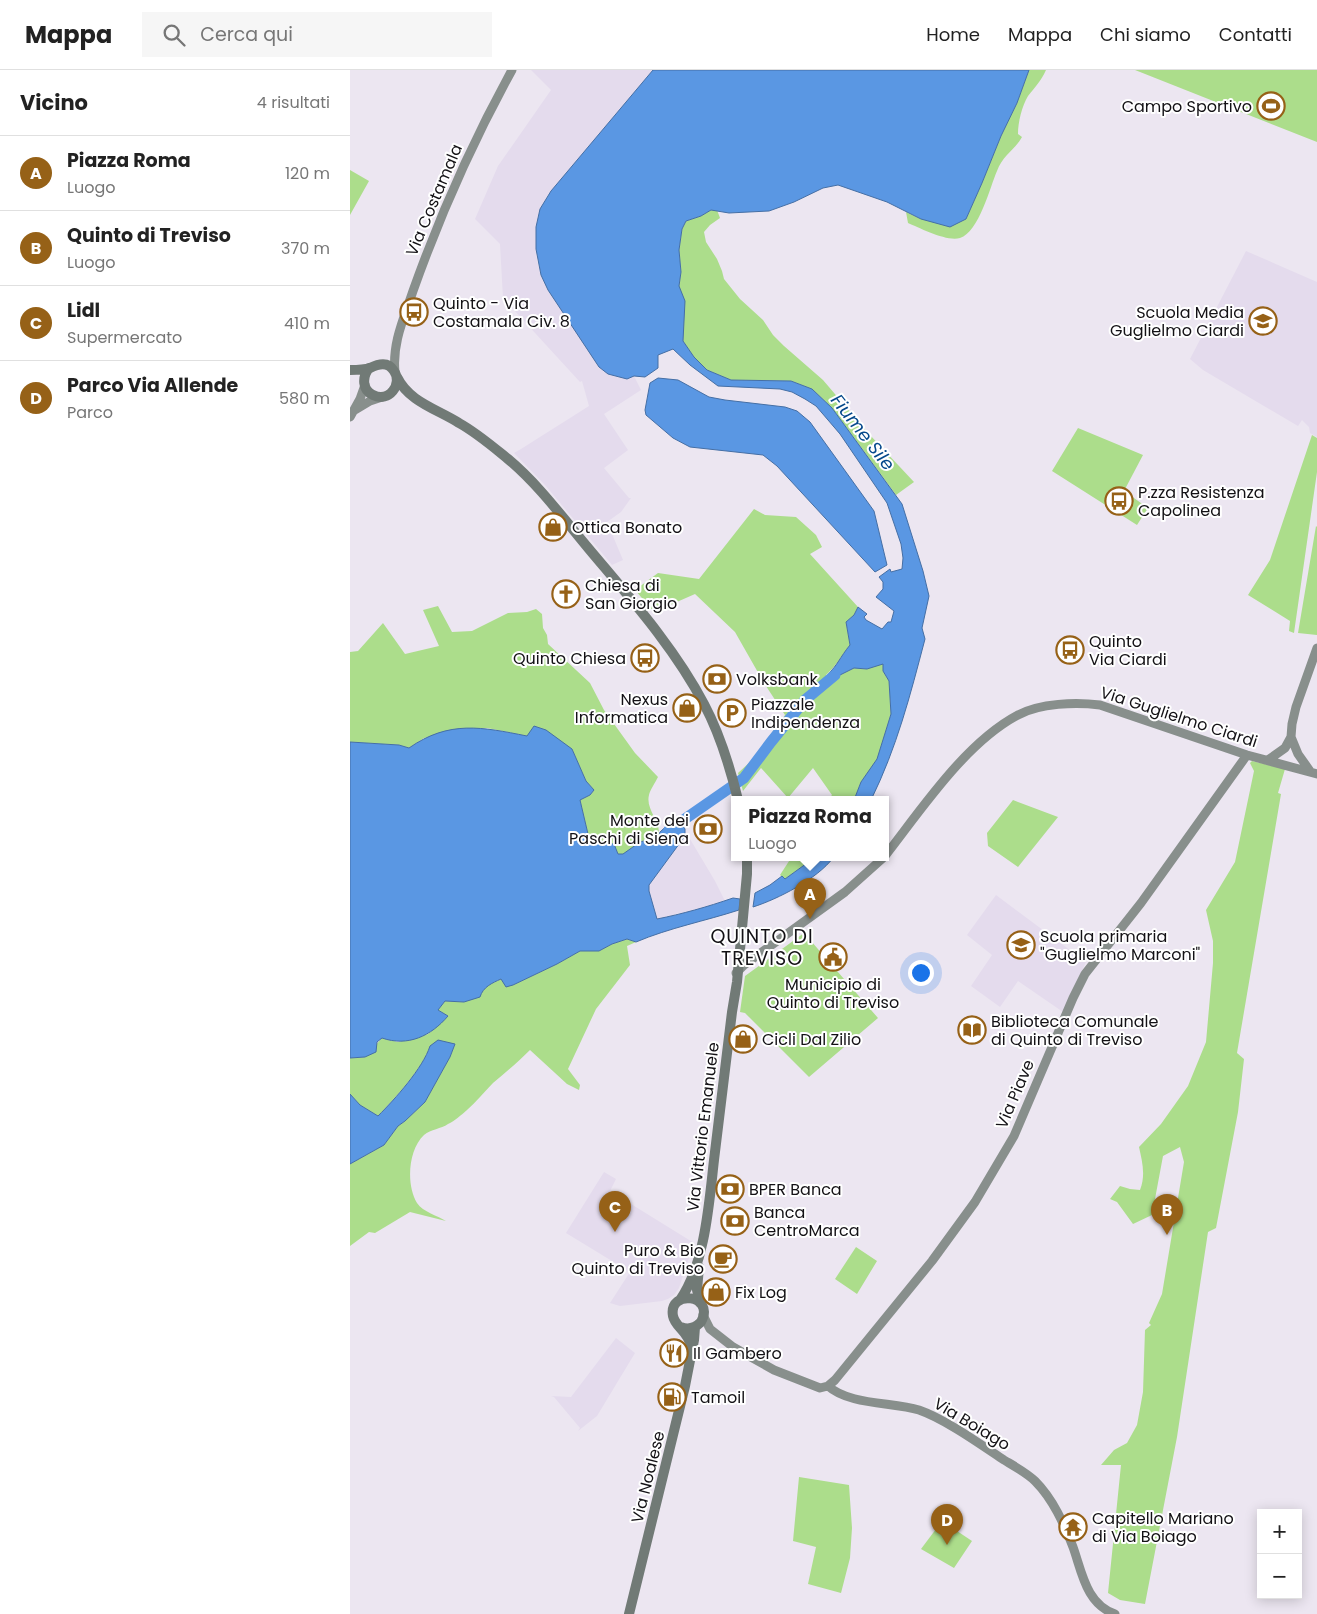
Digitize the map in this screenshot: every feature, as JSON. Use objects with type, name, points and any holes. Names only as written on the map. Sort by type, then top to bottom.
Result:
[{"type":"main road","name":"Via Costamala","points":[[396,374],[394,347],[421,268],[481,128],[512,70]]},
{"type":"main road","name":"Via Costamala","points":[[373,366],[386,357],[394,347]]},
{"type":"main road","points":[[350,370],[388,365],[396,374],[407,393],[482,438],[519,469],[608,572],[667,646],[698,694],[713,723],[732,775],[737,796]]},
{"type":"main road","points":[[352,414],[360,400],[366,373],[373,366]]},
{"type":"main road","points":[[350,374],[364,384],[371,394],[415,399]]},
{"type":"main road","points":[[352,414],[370,401],[394,390],[396,374]]},
{"type":"main road","points":[[1314,773],[1303,763],[1291,737],[1296,707],[1317,648]]},
{"type":"main road","name":"Via Guglielmo Ciardi","points":[[889,851],[939,787],[968,755],[997,729],[1019,714],[1044,707],[1076,703],[1100,705],[1247,755],[1314,773]]},
{"type":"main road","points":[[1286,765],[1284,760],[1285,748],[1291,737]]},
{"type":"main road","points":[[1268,760],[1285,748]]},
{"type":"main road","points":[[1286,765],[1295,749]]},
{"type":"main road","name":"Via Piave","points":[[828,1386],[840,1375],[889,1315],[932,1261],[975,1202],[1014,1136],[1084,974],[1141,904],[1247,755]]},
{"type":"main road","name":"Via Vittorio Emanuele","points":[[700,1303],[697,1290],[699,1256],[709,1202],[742,934],[747,861]]},
{"type":"main road","name":"Via Guglielmo Ciardi","points":[[736,973],[845,892],[880,861]]},
{"type":"main road","name":"Via Vittorio Emanuele","points":[[680,1300],[699,1256]]},
{"type":"main road","points":[[690,1298],[700,1303],[704,1311],[698,1334],[693,1344],[687,1334],[674,1320],[673,1312],[675,1305],[680,1300],[690,1298]]},
{"type":"main road","name":"Via Boiago","points":[[704,1315],[710,1329],[716,1335],[756,1361],[774,1370],[820,1388],[828,1386],[835,1392],[867,1401],[926,1413],[954,1428],[1034,1480],[1048,1496],[1059,1517],[1092,1597],[1104,1609],[1116,1614]]},
{"type":"main road","points":[[680,1327],[698,1329]]},
{"type":"main road","name":"Via Boiago","points":[[698,1329],[716,1335]]},
{"type":"main road","name":"Via Noalese","points":[[629,1614],[685,1386],[693,1344]]},
{"type":"shaded area","points":[[531,70],[653,70],[547,196],[538,215],[537,260],[548,290],[554,299],[634,376],[641,390],[604,414],[628,450],[604,468],[631,498],[621,512],[607,522],[623,560],[612,565],[545,485],[514,453],[589,406],[582,381],[580,382],[503,298],[500,244],[475,219],[498,166],[551,90]]},
{"type":"shaded area","name":"Scuola Media Guglielmo Ciardi","points":[[1246,251],[1317,282],[1317,437],[1310,433],[1309,427],[1302,420],[1298,426],[1203,370],[1190,359]]},
{"type":"shaded area","points":[[685,834],[687,834],[725,901],[687,913],[678,913],[657,919],[649,885]]},
{"type":"shaded area","name":"Scuola primaria \"Guglielmo Marconi\"","points":[[996,895],[1086,962],[1063,1012],[1018,981],[1000,1007],[971,986],[992,955],[967,935]]},
{"type":"shaded area","points":[[604,1172],[616,1179],[610,1191],[694,1243],[679,1288],[668,1299],[620,1306],[610,1303],[630,1272],[566,1233]]},
{"type":"shaded area","points":[[616,1338],[635,1353],[597,1416],[578,1431],[580,1428],[554,1397],[551,1396],[571,1397]]},
{"type":"green space","points":[[1029,70],[1046,70],[1024,104],[1018,129],[1018,134],[1022,137],[1000,165],[983,208],[973,227],[967,234],[955,239],[934,234],[908,223],[906,212],[921,219],[966,219],[1017,103]]},
{"type":"green space","name":"Campo Sportivo","points":[[1135,70],[1317,70],[1317,142]]},
{"type":"green space","points":[[350,170],[369,181],[350,215]]},
{"type":"green space","points":[[711,210],[717,210],[720,218],[704,232],[706,242],[717,259],[724,279],[740,299],[763,320],[773,335],[823,380],[869,434],[914,482],[896,495],[832,408],[812,389],[791,381],[731,380],[707,370],[694,357],[683,341],[679,286],[681,272],[679,250],[682,229],[686,221]]},
{"type":"green space","points":[[1078,428],[1143,455],[1124,491],[1148,508],[1137,525],[1052,471]]},
{"type":"green space","points":[[1312,435],[1317,438],[1317,472],[1294,633],[1289,631],[1290,621],[1248,595],[1270,560]]},
{"type":"green space","points":[[754,509],[765,515],[796,517],[816,535],[822,547],[810,554],[858,607],[854,615],[846,622],[850,645],[826,675],[827,685],[840,675],[854,668],[867,669],[883,663],[883,671],[889,681],[891,714],[877,760],[861,782],[856,796],[831,796],[813,768],[790,796],[786,796],[761,768],[743,791],[738,773],[751,761],[785,715],[735,632],[695,594],[654,612],[635,590],[658,573],[699,579]]},
{"type":"green space","points":[[1317,527],[1317,635],[1298,633]]},
{"type":"green space","points":[[438,606],[452,632],[472,631],[508,613],[527,612],[536,609],[542,614],[543,628],[547,635],[548,644],[590,683],[604,710],[635,753],[658,777],[650,791],[648,801],[658,827],[658,837],[640,842],[623,855],[618,854],[614,844],[595,842],[588,834],[580,800],[590,795],[594,790],[586,781],[572,749],[527,736],[487,728],[424,738],[409,748],[399,745],[350,742],[350,652],[358,651],[383,623],[405,654],[439,646],[423,610]]},
{"type":"green space","points":[[1252,761],[1285,769],[1278,793],[1281,794],[1237,1053],[1244,1059],[1238,1112],[1216,1228],[1208,1232],[1177,1437],[1145,1604],[1120,1600],[1108,1593],[1121,1465],[1101,1465],[1114,1450],[1127,1443],[1137,1425],[1143,1392],[1145,1330],[1151,1325],[1149,1323],[1162,1294],[1184,1162],[1180,1147],[1163,1156],[1152,1215],[1133,1224],[1117,1202],[1110,1199],[1120,1186],[1140,1190],[1143,1173],[1139,1147],[1161,1124],[1188,1086],[1206,1042],[1213,963],[1213,941],[1206,910],[1235,862],[1254,771],[1250,763]]},
{"type":"green space","points":[[1013,800],[1058,817],[1018,867],[988,846],[987,833]]},
{"type":"green space","points":[[789,861],[810,861],[785,879],[780,875]]},
{"type":"green space","points":[[804,933],[878,1018],[809,1077],[745,1013],[740,1012],[745,976]]},
{"type":"green space","points":[[627,939],[636,942],[627,946],[630,965],[596,1009],[568,1069],[580,1085],[579,1090],[567,1084],[530,1050],[458,1118],[424,1135],[415,1149],[410,1168],[413,1196],[423,1209],[446,1221],[410,1212],[375,1233],[369,1232],[350,1246],[350,1164],[384,1145],[398,1126],[425,1102],[450,1057],[455,1044],[430,1046],[415,1073],[378,1116],[360,1105],[350,1094],[350,1058],[365,1057],[382,1038],[398,1042],[428,1034],[448,1016],[438,1010],[445,1001],[464,1002],[481,992],[488,985],[501,979],[513,985],[580,951],[599,951]]},
{"type":"green space","points":[[856,1247],[877,1261],[857,1294],[835,1279]]},
{"type":"green space","points":[[799,1477],[849,1485],[852,1528],[850,1558],[841,1593],[808,1584],[816,1547],[793,1541]]},
{"type":"green space","points":[[942,1521],[972,1541],[954,1568],[921,1549]]},
{"type":"water","points":[[653,70],[1029,70],[1017,103],[966,219],[950,227],[921,219],[887,202],[838,185],[823,188],[794,202],[769,211],[729,213],[711,210],[686,221],[682,229],[679,250],[681,272],[679,286],[685,301],[683,341],[694,357],[707,370],[731,380],[791,381],[812,389],[832,408],[902,504],[929,596],[922,628],[925,639],[896,741],[873,796],[856,796],[861,782],[877,759],[891,714],[889,681],[883,671],[883,664],[867,669],[854,668],[826,685],[823,683],[850,645],[846,622],[854,615],[858,607],[867,614],[864,617],[866,620],[882,629],[888,622],[891,622],[894,611],[876,597],[883,589],[883,582],[879,577],[890,569],[891,572],[902,569],[901,544],[887,503],[840,434],[816,406],[792,392],[780,389],[718,386],[690,365],[673,349],[658,355],[658,368],[645,377],[634,376],[627,379],[608,374],[599,367],[548,290],[541,275],[536,249],[536,227],[540,209],[551,191]]},
{"type":"water","points":[[658,378],[678,380],[709,397],[785,407],[797,411],[810,422],[874,511],[887,565],[875,572],[777,466],[763,455],[690,447],[673,438],[646,415],[645,410],[650,383]]},
{"type":"water","points":[[534,726],[546,730],[572,749],[586,781],[594,790],[590,795],[580,800],[588,834],[595,842],[614,844],[618,854],[623,854],[640,842],[658,837],[660,832],[674,819],[679,820],[685,829],[685,836],[649,885],[657,919],[733,898],[740,899],[739,910],[636,942],[627,939],[599,951],[580,951],[513,985],[506,987],[501,979],[486,988],[480,997],[464,1002],[445,1001],[438,1010],[448,1016],[427,1034],[418,1038],[401,1041],[382,1038],[377,1042],[376,1052],[365,1057],[350,1058],[350,742],[399,745],[409,748],[438,733],[452,730],[480,728],[527,736]]},
{"type":"water","points":[[810,861],[830,861],[807,881],[774,899],[753,907],[755,893],[782,876],[785,879]]},
{"type":"water","points":[[438,1040],[455,1044],[450,1057],[425,1102],[398,1126],[384,1145],[350,1164],[350,1094],[360,1105],[378,1116],[408,1083],[430,1046]]},
{"type":"waterway","name":"Fiume Sile","points":[[669,830],[744,778],[805,700],[835,675]]},
{"type":"place","name":"Campo Sportivo","points":[[1271,106]]},
{"type":"place","name":"Quinto - Via Costamala Civ. 8","points":[[414,312]]},
{"type":"place","name":"Scuola Media Guglielmo Ciardi","points":[[1263,321]]},
{"type":"place","name":"P.zza Resistenza Capolinea","points":[[1119,501]]},
{"type":"place","name":"Ottica Bonato","points":[[553,527]]},
{"type":"place","name":"Chiesa di San Giorgio","points":[[566,594]]},
{"type":"place","name":"Quinto Via Ciardi","points":[[1070,650]]},
{"type":"place","name":"Quinto Chiesa","points":[[645,658]]},
{"type":"place","name":"Volksbank","points":[[717,679]]},
{"type":"place","name":"Nexus Informatica","points":[[687,708]]},
{"type":"place","name":"Piazzale Indipendenza","points":[[732,713]]},
{"type":"place","name":"Monte dei Paschi di Siena","points":[[708,829]]},
{"type":"place","name":"Piazza Roma","points":[[810,919]]},
{"type":"place","name":"Scuola primaria \"Guglielmo Marconi\"","points":[[1021,945]]},
{"type":"place","name":"Municipio di Quinto di Treviso","points":[[833,957]]},
{"type":"place","name":"Biblioteca Comunale di Quinto di Treviso","points":[[972,1030]]},
{"type":"place","name":"Cicli Dal Zilio","points":[[743,1039]]},
{"type":"place","name":"BPER Banca","points":[[730,1189]]},
{"type":"place","name":"Banca CentroMarca","points":[[735,1221]]},
{"type":"place","name":"Lidl","points":[[615,1232]]},
{"type":"place","name":"Quinto di Treviso","points":[[1167,1235]]},
{"type":"place","name":"Puro & Bio Quinto di Treviso","points":[[723,1259]]},
{"type":"place","name":"Fix Log","points":[[716,1292]]},
{"type":"place","name":"Il Gambero","points":[[674,1353]]},
{"type":"place","name":"Tamoil","points":[[672,1397]]},
{"type":"place","name":"Capitello Mariano di Via Boiago","points":[[1073,1527]]},
{"type":"place","name":"Parco Via Allende","points":[[947,1545]]},
{"type":"district","name":"QUINTO DI TREVISO","points":[[762,947]]}]
